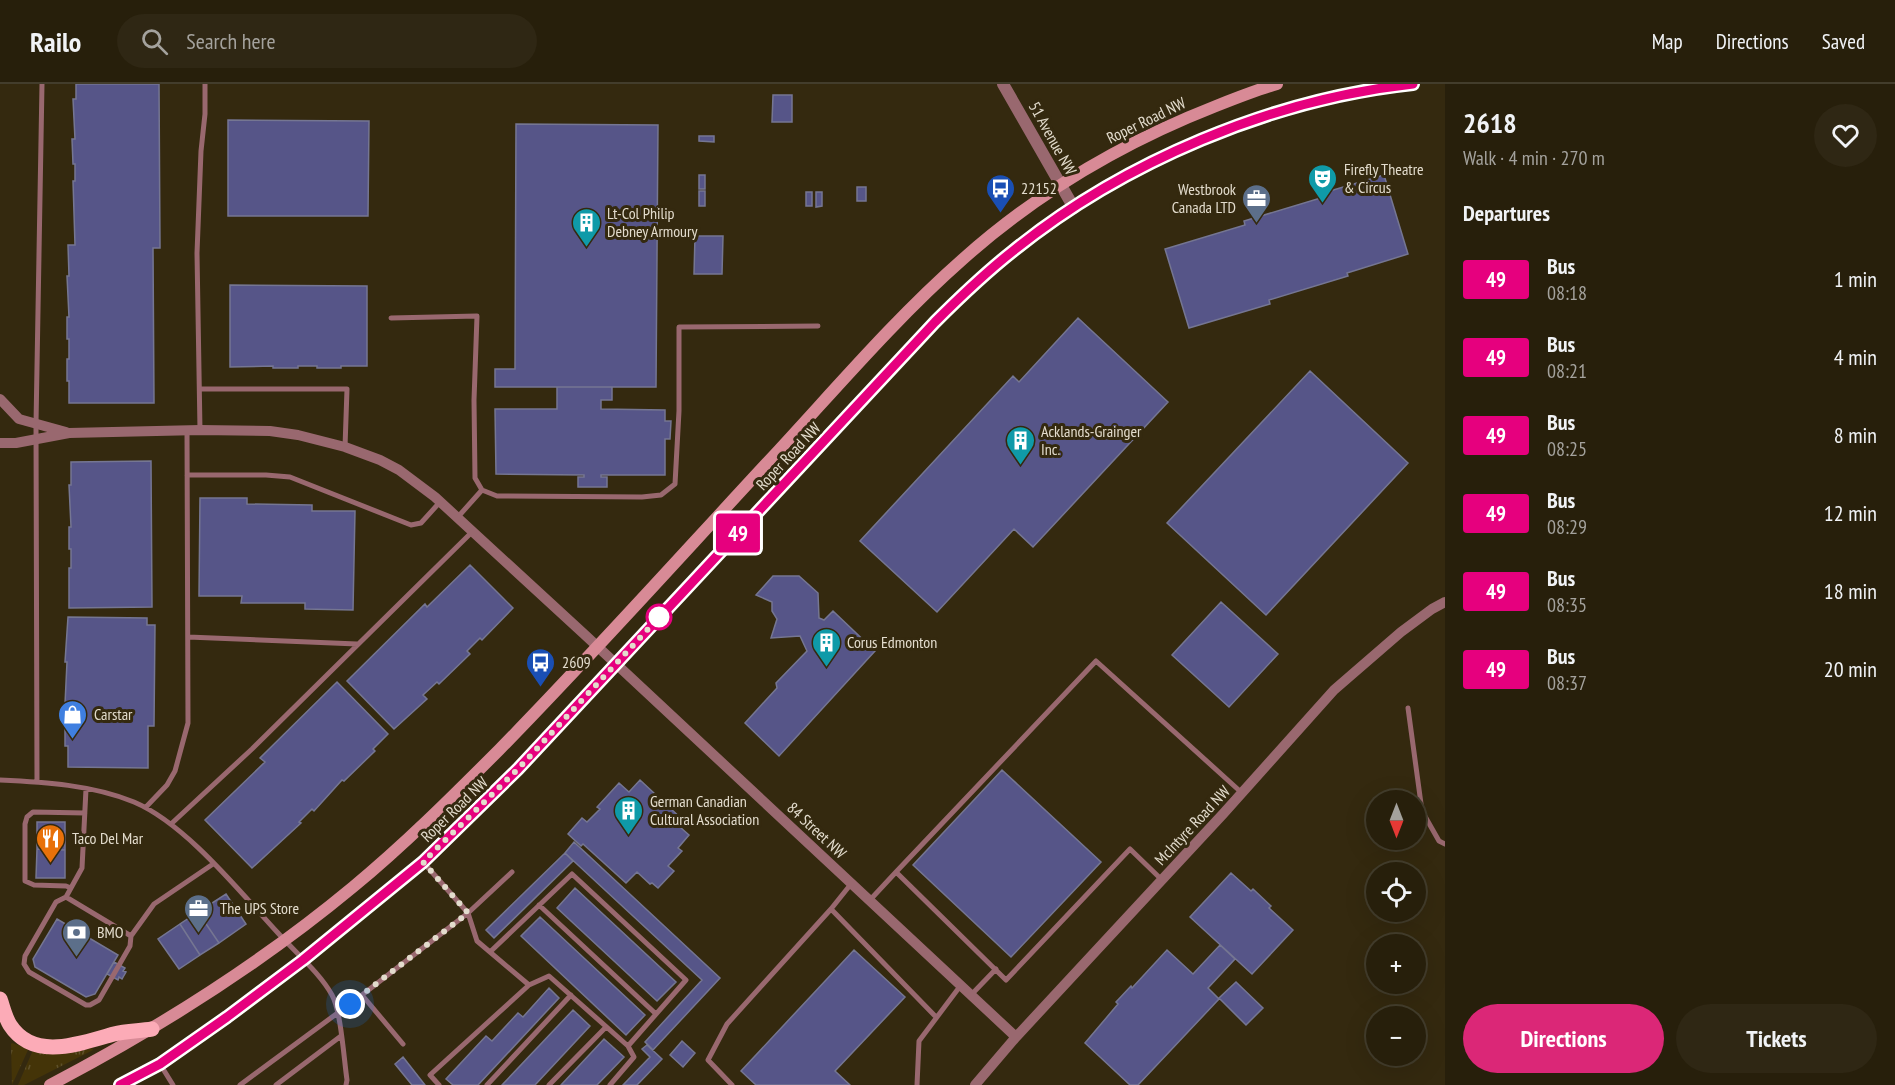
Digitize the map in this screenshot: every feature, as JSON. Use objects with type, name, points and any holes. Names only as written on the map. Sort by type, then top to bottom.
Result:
[{"type":"main road","name":"Roper Road NW","points":[[50,1085],[152,1029],[233,977],[356,885],[431,817],[499,749],[598,646],[875,345],[922,297],[987,237],[1060,184],[1138,140],[1186,118],[1266,86],[1277,84]]},
{"type":"main road","name":"Roper Road NW","points":[[120,1085],[160,1064],[227,1017],[303,960],[423,862],[518,769],[935,322],[1014,250],[1074,208],[1124,178],[1161,159],[1239,126],[1295,107],[1413,84]]},
{"type":"main road","points":[[0,999],[14,1030],[33,1043],[45,1047],[80,1045],[117,1034],[152,1029]]},
{"type":"street","name":"51 Avenue NW","points":[[1003,84],[1074,208]]},
{"type":"street","points":[[0,399],[20,418],[69,432]]},
{"type":"street","name":"84 Street NW","points":[[69,432],[270,431],[298,435],[345,447],[399,470],[440,502],[598,646],[1016,1037]]},
{"type":"street","points":[[0,444],[37,440],[69,432]]},
{"type":"street","name":"McIntyre Road NW","points":[[975,1085],[1016,1037],[1335,690],[1401,632],[1445,602]]},
{"type":"lane","points":[[37,782],[36,424],[42,84]]},
{"type":"lane","points":[[200,430],[197,253],[205,84]]},
{"type":"lane","points":[[391,318],[477,316],[474,400],[475,478],[482,490],[497,496],[642,497],[661,495],[675,484],[679,411],[679,327],[819,326]]},
{"type":"lane","points":[[200,389],[347,389],[345,447]]},
{"type":"lane","points":[[146,807],[171,780],[184,743],[188,723],[187,430]]},
{"type":"lane","points":[[187,475],[291,477],[411,525],[421,523],[440,502]]},
{"type":"lane","points":[[457,518],[482,490]]},
{"type":"lane","points":[[171,824],[252,749],[472,532]]},
{"type":"lane","points":[[188,637],[357,644]]},
{"type":"lane","points":[[870,900],[1096,661],[1242,793]]},
{"type":"lane","points":[[1408,708],[1422,811],[1439,841],[1445,844]]},
{"type":"lane","points":[[0,780],[37,782],[121,797],[146,807],[171,824],[213,864],[285,940],[333,996],[341,1036],[346,1085]]},
{"type":"lane","points":[[86,789],[82,868],[66,897],[56,902],[25,956],[24,964],[29,972],[86,1005],[99,1000],[130,946],[131,936],[154,904],[213,864]]},
{"type":"lane","points":[[71,888],[34,885],[26,880],[25,824],[27,817],[33,813],[85,813]]},
{"type":"lane","points":[[896,872],[1006,980],[1130,849],[1162,880]]},
{"type":"lane","points":[[423,862],[468,913],[477,941],[529,985]]},
{"type":"lane","points":[[240,1085],[468,913],[512,872]]},
{"type":"lane","points":[[490,952],[572,874],[686,980],[628,1046]]},
{"type":"lane","points":[[732,1085],[708,1060],[727,1024],[852,883]]},
{"type":"lane","points":[[66,897],[131,936]]},
{"type":"lane","points":[[539,905],[656,1014]]},
{"type":"lane","points":[[831,909],[936,1017]]},
{"type":"lane","points":[[971,995],[996,969]]},
{"type":"lane","points":[[439,1085],[430,1075],[529,985],[549,976],[628,1046],[634,1057],[610,1085]]},
{"type":"lane","points":[[917,1085],[919,1041],[961,985]]},
{"type":"lane","points":[[362,994],[403,1044]]},
{"type":"lane","points":[[487,1085],[571,996]]},
{"type":"lane","points":[[549,1085],[606,1027]]},
{"type":"lane","points":[[276,1085],[341,1036]]},
{"type":"lane","points":[[160,1064],[173,1085]]},
{"type":"green space","points":[[11,1044],[28,1050],[12,1085]]},
{"type":"green space","points":[[92,1048],[93,1050],[24,1085],[18,1085],[33,1050],[63,1054]]},
{"type":"building","points":[[76,84],[159,84],[160,248],[153,248],[154,403],[69,403],[67,276],[69,276],[68,245],[75,245],[73,181],[75,181],[75,164],[73,164],[72,139],[75,139],[73,99],[76,99]]},
{"type":"building","points":[[773,95],[792,95],[792,122],[772,122]]},
{"type":"building","points":[[228,120],[369,121],[368,216],[228,216]]},
{"type":"building","name":"Lt-Col Philip Debney Armoury","points":[[516,124],[658,125],[656,387],[495,387],[495,369],[515,369]]},
{"type":"building","points":[[699,136],[714,136],[714,142],[699,141]]},
{"type":"building","points":[[699,175],[705,175],[705,189],[699,189]]},
{"type":"building","points":[[1384,175],[1408,254],[1347,273],[1348,276],[1269,300],[1270,304],[1189,328],[1165,249],[1245,225],[1244,221],[1324,197],[1323,193]]},
{"type":"building","points":[[857,187],[866,187],[866,201],[857,201]]},
{"type":"building","points":[[699,191],[705,191],[705,206],[699,206]]},
{"type":"building","points":[[806,192],[812,192],[812,206],[806,206]]},
{"type":"building","points":[[816,192],[822,192],[822,206],[816,207]]},
{"type":"building","points":[[695,236],[723,236],[722,274],[694,274]]},
{"type":"building","points":[[230,285],[367,286],[367,366],[341,366],[341,368],[230,367]]},
{"type":"building","name":"Acklands-Grainger Inc.","points":[[1078,318],[1168,402],[1033,547],[1014,529],[937,612],[860,541],[1013,376],[1019,382]]},
{"type":"building","points":[[1310,371],[1408,463],[1266,615],[1167,523]]},
{"type":"building","points":[[557,387],[612,387],[612,400],[601,400],[601,409],[665,410],[665,421],[671,421],[670,439],[665,439],[665,475],[601,475],[601,477],[607,477],[607,487],[578,487],[578,477],[584,477],[584,475],[496,474],[495,409],[557,409]]},
{"type":"building","points":[[151,461],[152,607],[69,608],[71,462]]},
{"type":"building","points":[[200,498],[247,498],[247,504],[312,505],[312,511],[355,511],[353,610],[305,609],[305,603],[241,603],[242,596],[199,596]]},
{"type":"building","points":[[470,565],[513,608],[482,640],[480,638],[467,651],[470,654],[439,684],[437,682],[423,695],[427,699],[394,729],[347,681],[425,604],[427,607]]},
{"type":"building","name":"Corus Edmonton","points":[[773,576],[799,576],[818,593],[819,618],[824,620],[833,611],[875,651],[779,756],[745,723],[777,688],[776,683],[807,651],[800,636],[771,638],[777,619],[772,611],[772,602],[756,595]]},
{"type":"building","points":[[1221,602],[1278,654],[1229,707],[1172,655]]},
{"type":"building","points":[[68,617],[147,618],[147,625],[155,625],[154,726],[148,726],[148,768],[68,767],[68,746],[65,746],[67,662],[65,662]]},
{"type":"building","points":[[337,682],[388,734],[373,749],[375,751],[252,868],[205,820],[265,762],[260,758]]},
{"type":"building","points":[[1002,770],[1101,862],[1011,957],[913,865]]},
{"type":"building","name":"German Canadian Cultural Association","points":[[640,780],[685,822],[680,827],[689,835],[678,848],[682,851],[668,866],[674,871],[658,888],[637,872],[626,883],[583,844],[581,846],[568,834],[582,818],[587,822],[600,809],[597,807],[619,783],[629,792]]},
{"type":"building","points":[[37,822],[65,822],[65,850],[37,849]]},
{"type":"building","points":[[574,842],[720,978],[653,1050],[645,1042],[702,980],[565,853]]},
{"type":"building","name":"Taco Del Mar","points":[[37,849],[65,850],[65,878],[36,878]]},
{"type":"building","points":[[565,853],[573,861],[494,938],[486,930]]},
{"type":"building","points":[[1231,873],[1251,891],[1253,889],[1271,906],[1269,908],[1293,930],[1252,974],[1190,917]]},
{"type":"building","points":[[575,888],[676,982],[657,1001],[557,908]]},
{"type":"building","points":[[226,894],[246,924],[219,943],[198,912]]},
{"type":"building","name":"The UPS Store","points":[[198,912],[219,943],[200,955],[180,924]]},
{"type":"building","points":[[540,917],[645,1015],[626,1035],[521,936]]},
{"type":"building","name":"BMO","points":[[57,919],[118,955],[95,994],[86,997],[35,967],[33,959]]},
{"type":"building","points":[[180,924],[200,955],[179,969],[158,939]]},
{"type":"building","points":[[1220,945],[1235,959],[1208,988],[1219,999],[1138,1085],[1130,1085],[1085,1043],[1118,1004],[1116,1002],[1167,950],[1193,974]]},
{"type":"building","points":[[854,950],[905,997],[835,1071],[850,1085],[756,1085],[741,1071]]},
{"type":"building","points":[[114,962],[125,968],[123,971],[126,972],[122,979],[119,977],[118,980],[107,974]]},
{"type":"building","points":[[1236,982],[1263,1008],[1246,1025],[1219,998]]},
{"type":"building","points":[[549,988],[559,998],[478,1085],[453,1085],[446,1079],[486,1036],[492,1041],[518,1013],[523,1017]]},
{"type":"building","points":[[573,1010],[590,1026],[535,1085],[502,1085]]},
{"type":"building","points":[[604,1039],[624,1057],[597,1085],[561,1085]]},
{"type":"building","points":[[682,1041],[695,1053],[683,1067],[670,1055]]},
{"type":"building","points":[[647,1045],[662,1059],[637,1085],[623,1085],[650,1057],[642,1049]]},
{"type":"building","points":[[403,1057],[425,1085],[412,1085],[395,1064]]},
{"type":"bus line","name":"49","points":[[120,1085],[160,1064],[227,1017],[303,960],[423,862],[518,769],[935,322],[1014,250],[1098,193],[1193,144],[1295,107],[1360,92],[1413,84]]},
{"type":"place","name":"Firefly Theatre & Circus","points":[[1323,204]]},
{"type":"place","name":"22152","points":[[1000,214]]},
{"type":"place","name":"Westbrook Canada LTD","points":[[1257,224]]},
{"type":"place","name":"Lt-Col Philip Debney Armoury","points":[[586,248]]},
{"type":"place","name":"Acklands-Grainger Inc.","points":[[1020,466]]},
{"type":"place","name":"Corus Edmonton","points":[[826,668]]},
{"type":"place","name":"2609","points":[[541,688]]},
{"type":"place","name":"Carstar","points":[[73,740]]},
{"type":"place","name":"German Canadian Cultural Association","points":[[629,836]]},
{"type":"place","name":"Taco Del Mar","points":[[51,864]]},
{"type":"place","name":"The UPS Store","points":[[199,934]]},
{"type":"place","name":"BMO","points":[[76,958]]},
{"type":"route","points":[[350,1004],[468,913],[423,862],[518,769],[664,612],[659,617]]}]
